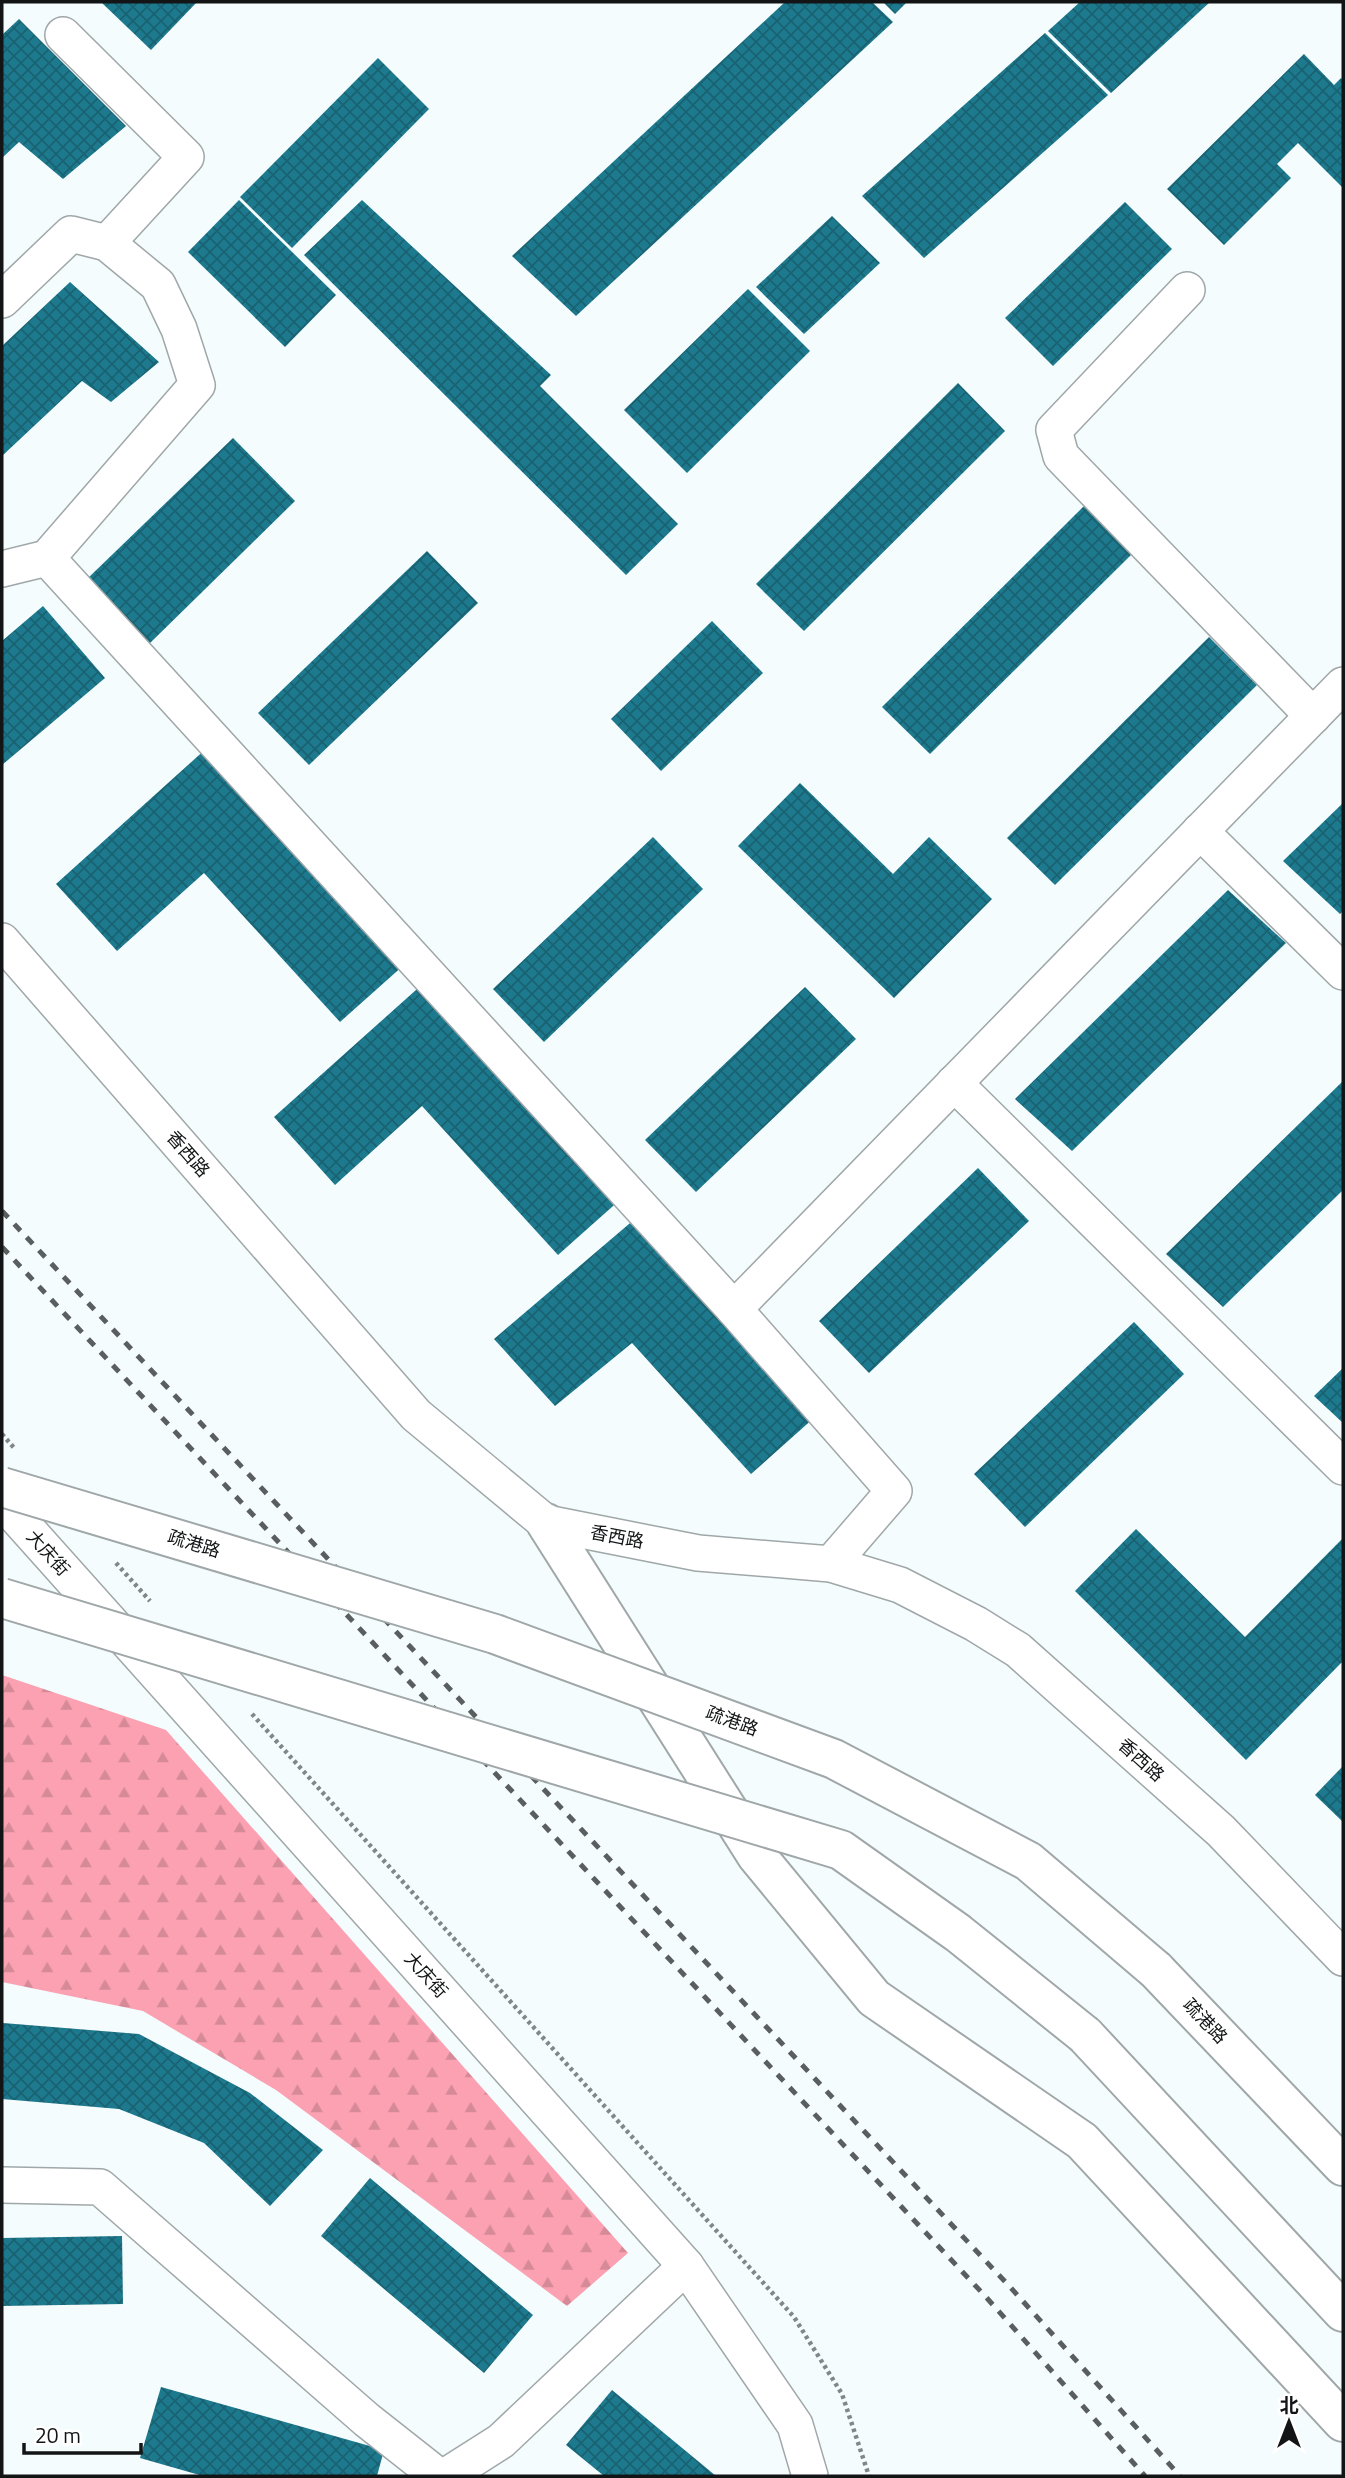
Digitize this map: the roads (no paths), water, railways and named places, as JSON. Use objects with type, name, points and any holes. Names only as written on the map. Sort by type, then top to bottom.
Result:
[{"type":"highway","name":"疏港路","points":[[11,1471],[495,1634],[834,1759],[1028,1861],[1156,1970],[1343,2166]]},
{"type":"highway","points":[[546,1523],[757,1856],[874,1998],[1082,2141],[1343,2422]]},
{"type":"highway","points":[[2,1598],[841,1850],[958,1933],[1085,2035],[1343,2312]]},
{"type":"street","points":[[63,35],[186,157],[107,243]]},
{"type":"street","points":[[2,300],[71,234],[107,243],[158,285],[179,329],[197,385],[47,558],[2,569]]},
{"type":"street","points":[[1187,290],[1054,430],[1060,456],[1313,716]]},
{"type":"street","points":[[47,558],[734,1309],[894,1490],[831,1564]]},
{"type":"street","points":[[734,1309],[1343,685]]},
{"type":"street","points":[[1200,831],[1343,972]]},
{"type":"street","name":"香西路","points":[[2,941],[416,1415],[546,1523],[698,1553],[831,1564],[900,1585],[976,1625],[1018,1650],[1221,1831],[1343,1958]]},
{"type":"street","points":[[954,1083],[1343,1467]]},
{"type":"street","name":"大庆街","points":[[2,1501],[686,2266],[795,2425],[810,2476]]},
{"type":"street","points":[[2,2185],[100,2187],[367,2420],[438,2476]]},
{"type":"street","points":[[446,2476],[501,2441],[686,2266]]},
{"type":"railway","points":[[2,1211],[1011,2288],[1180,2476]]},
{"type":"railway","points":[[2,1247],[986,2297],[1145,2476]]}]
